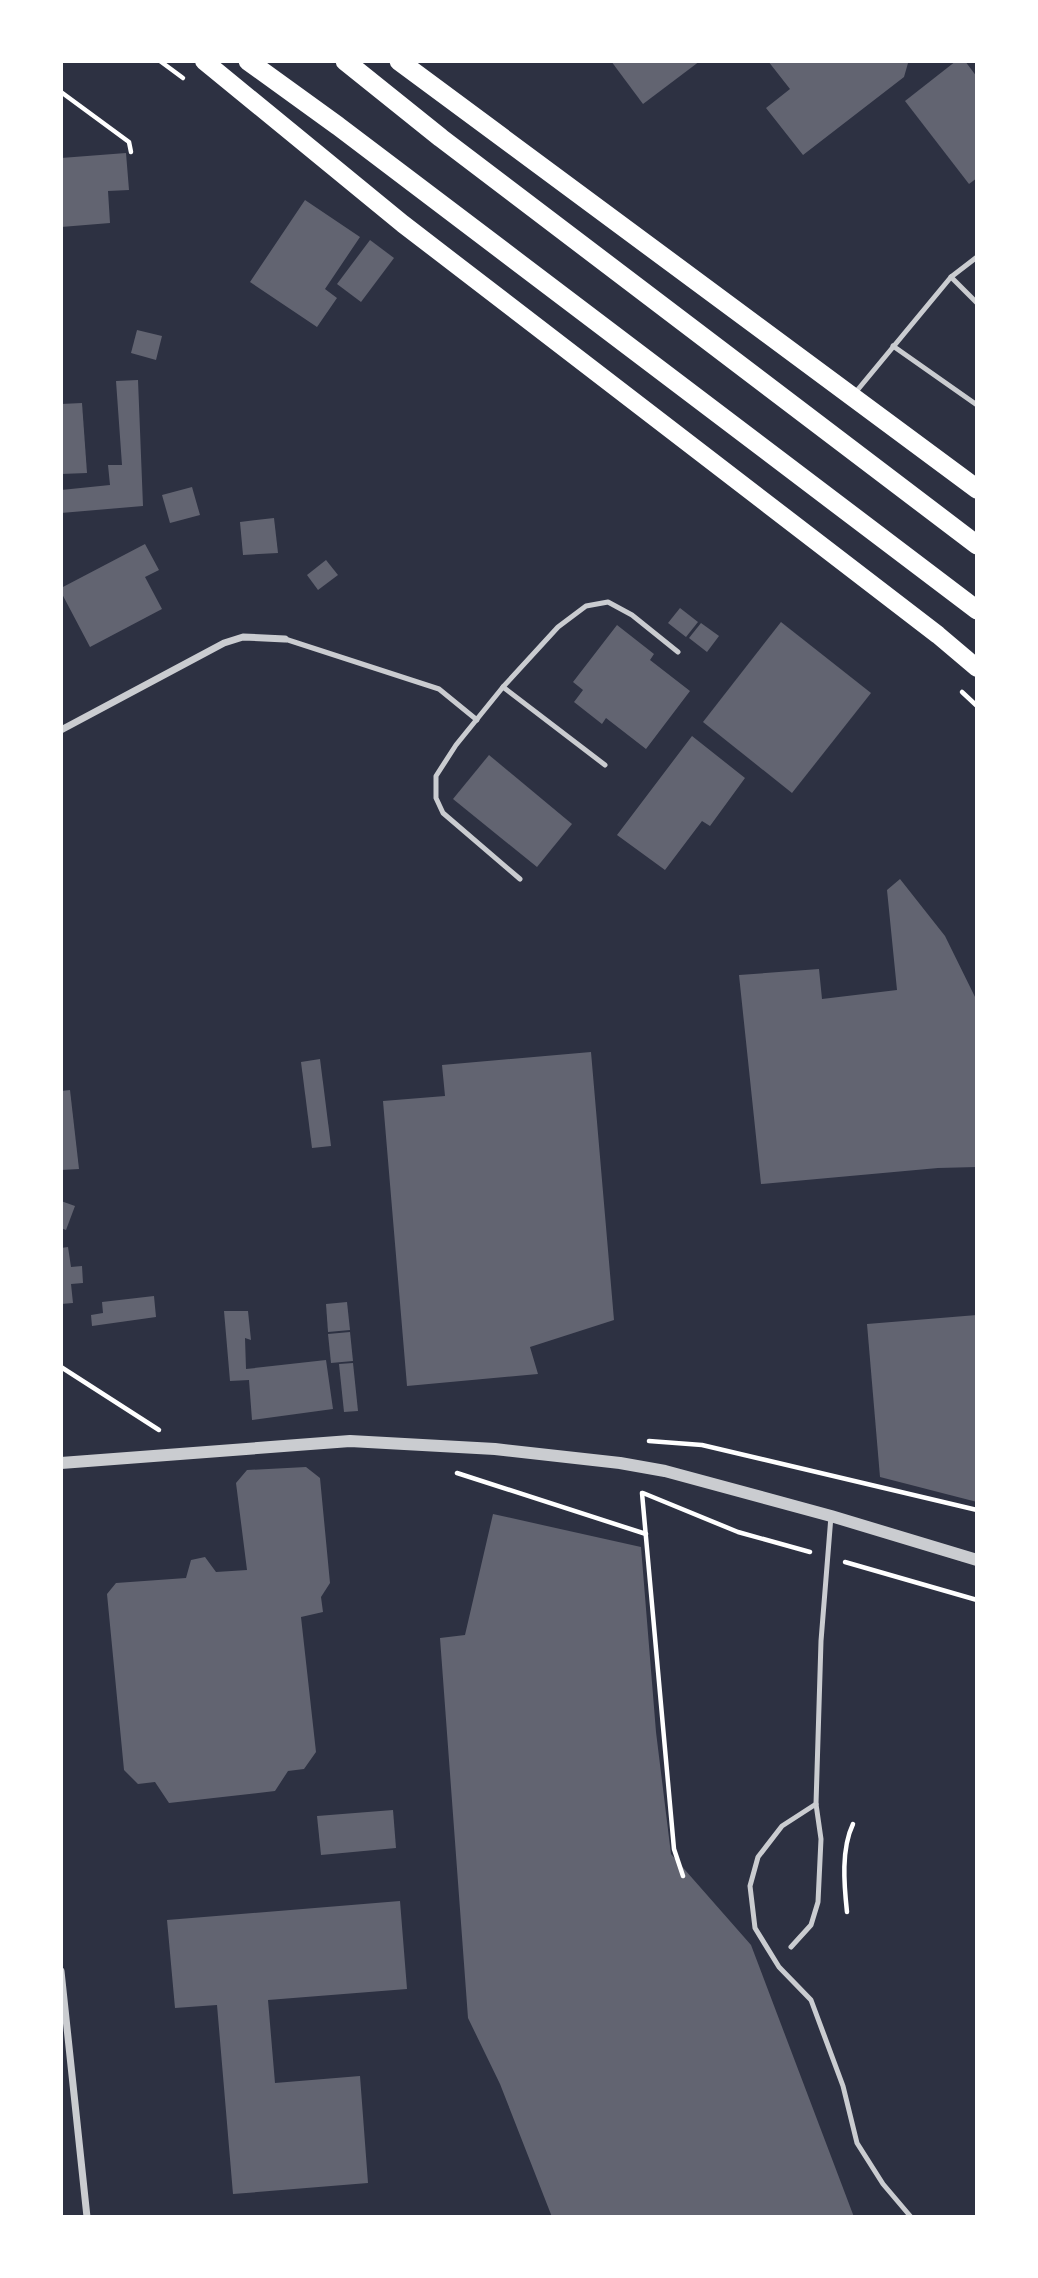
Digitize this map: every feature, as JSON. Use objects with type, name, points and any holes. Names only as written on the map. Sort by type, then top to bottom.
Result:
[{"type":"highway","points":[[248,61],[338,126],[977,610]]},
{"type":"highway","points":[[345,61],[452,146],[977,545]]},
{"type":"highway","points":[[399,61],[977,489]]},
{"type":"main road","points":[[204,61],[403,224],[938,635],[977,668]]},
{"type":"street","points":[[61,730],[224,643],[243,637],[285,639]]},
{"type":"street","points":[[61,1463],[350,1441],[495,1449],[620,1463],[665,1471],[831,1516],[977,1560]]},
{"type":"street","points":[[61,1971],[87,2217]]},
{"type":"lane","points":[[853,395],[951,277],[977,257]]},
{"type":"lane","points":[[951,277],[977,303]]},
{"type":"lane","points":[[893,346],[977,405]]},
{"type":"lane","points":[[520,879],[443,813],[436,798],[436,776],[503,687],[558,627],[586,606],[608,602],[632,615],[678,652]]},
{"type":"lane","points":[[285,639],[439,690],[477,720]]},
{"type":"lane","points":[[503,687],[605,765]]},
{"type":"lane","points":[[792,1947],[811,1925],[818,1902],[821,1839],[816,1804],[821,1641],[831,1516]]},
{"type":"lane","points":[[816,1804],[782,1826],[758,1857],[750,1886],[755,1928],[779,1967],[811,2000],[843,2086],[857,2143],[883,2184],[911,2217]]},
{"type":"path","points":[[61,92],[129,142],[131,152]]},
{"type":"path","points":[[61,1367],[166,1434]]},
{"type":"path","points":[[445,1472],[483,1475]]},
{"type":"path","points":[[456,1472],[646,1534]]},
{"type":"path","points":[[631,1490],[738,1532],[977,1600]]},
{"type":"path","points":[[642,1493],[674,1849],[683,1876]]},
{"type":"path","points":[[847,1912],[846,1838],[853,1824]]},
{"type":"building","points":[[611,61],[700,61],[643,104]]},
{"type":"building","points":[[768,61],[910,61],[904,77],[803,155],[766,108],[790,89]]},
{"type":"building","points":[[956,61],[965,61],[977,77],[977,178],[969,184],[905,101]]},
{"type":"building","points":[[126,153],[129,190],[108,191],[110,223],[61,227],[61,158]]},
{"type":"building","points":[[305,200],[360,237],[325,289],[337,298],[317,327],[250,282]]},
{"type":"building","points":[[370,240],[394,258],[361,302],[337,284]]},
{"type":"building","points":[[137,330],[162,336],[156,360],[131,353]]},
{"type":"building","points":[[138,380],[143,506],[61,513],[61,490],[110,485],[108,465],[122,465],[116,381]]},
{"type":"building","points":[[82,403],[87,473],[61,474],[61,404]]},
{"type":"building","points":[[192,487],[200,515],[170,523],[162,495]]},
{"type":"building","points":[[274,518],[278,553],[243,555],[240,522]]},
{"type":"building","points":[[145,544],[159,570],[145,577],[162,609],[90,647],[61,588]]},
{"type":"building","points":[[326,560],[338,575],[318,590],[307,575]]},
{"type":"building","points":[[680,608],[698,622],[686,637],[668,623]]},
{"type":"building","points":[[781,622],[871,693],[792,793],[703,722]]},
{"type":"building","points":[[701,623],[719,636],[707,652],[689,638]]},
{"type":"building","points":[[617,625],[654,654],[650,660],[690,691],[646,749],[606,718],[602,724],[574,702],[583,690],[573,682]]},
{"type":"building","points":[[692,736],[745,778],[710,826],[702,821],[665,870],[617,835]]},
{"type":"building","points":[[489,755],[572,824],[537,867],[453,799]]},
{"type":"building","points":[[900,879],[945,936],[977,1001],[977,1167],[761,1184],[739,975],[819,969],[822,999],[897,990],[887,890]]},
{"type":"building","points":[[591,1052],[614,1320],[530,1347],[538,1374],[407,1386],[383,1101],[445,1096],[442,1065]]},
{"type":"building","points":[[320,1059],[331,1146],[312,1148],[301,1062]]},
{"type":"building","points":[[70,1090],[79,1169],[61,1170],[61,1091]]},
{"type":"building","points":[[61,1201],[75,1206],[66,1230],[61,1228]]},
{"type":"building","points":[[68,1247],[71,1267],[82,1266],[83,1283],[71,1284],[73,1303],[61,1304],[61,1248]]},
{"type":"building","points":[[154,1296],[156,1317],[92,1326],[91,1315],[103,1313],[102,1302]]},
{"type":"building","points":[[347,1302],[350,1330],[328,1332],[326,1304]]},
{"type":"building","points":[[224,1311],[248,1311],[251,1340],[245,1338],[246,1369],[326,1360],[333,1409],[252,1420],[249,1380],[230,1381]]},
{"type":"building","points":[[977,1315],[977,1502],[880,1477],[867,1324]]},
{"type":"building","points":[[350,1332],[353,1361],[331,1363],[328,1334]]},
{"type":"building","points":[[353,1363],[358,1411],[344,1412],[339,1364]]},
{"type":"building","points":[[306,1467],[320,1478],[330,1583],[321,1597],[323,1612],[301,1617],[316,1752],[304,1769],[288,1771],[275,1791],[169,1803],[155,1782],[138,1784],[124,1770],[107,1594],[116,1583],[186,1578],[191,1560],[205,1557],[216,1572],[247,1570],[236,1483],[247,1470]]},
{"type":"building","points":[[493,1514],[641,1547],[656,1732],[671,1854],[751,1945],[854,2217],[552,2217],[500,2084],[468,2018],[440,1638],[465,1635]]},
{"type":"building","points":[[393,1810],[396,1848],[321,1855],[317,1816]]},
{"type":"building","points":[[400,1901],[407,1989],[268,2000],[275,2083],[360,2076],[368,2183],[233,2194],[217,2005],[175,2008],[167,1920]]}]
